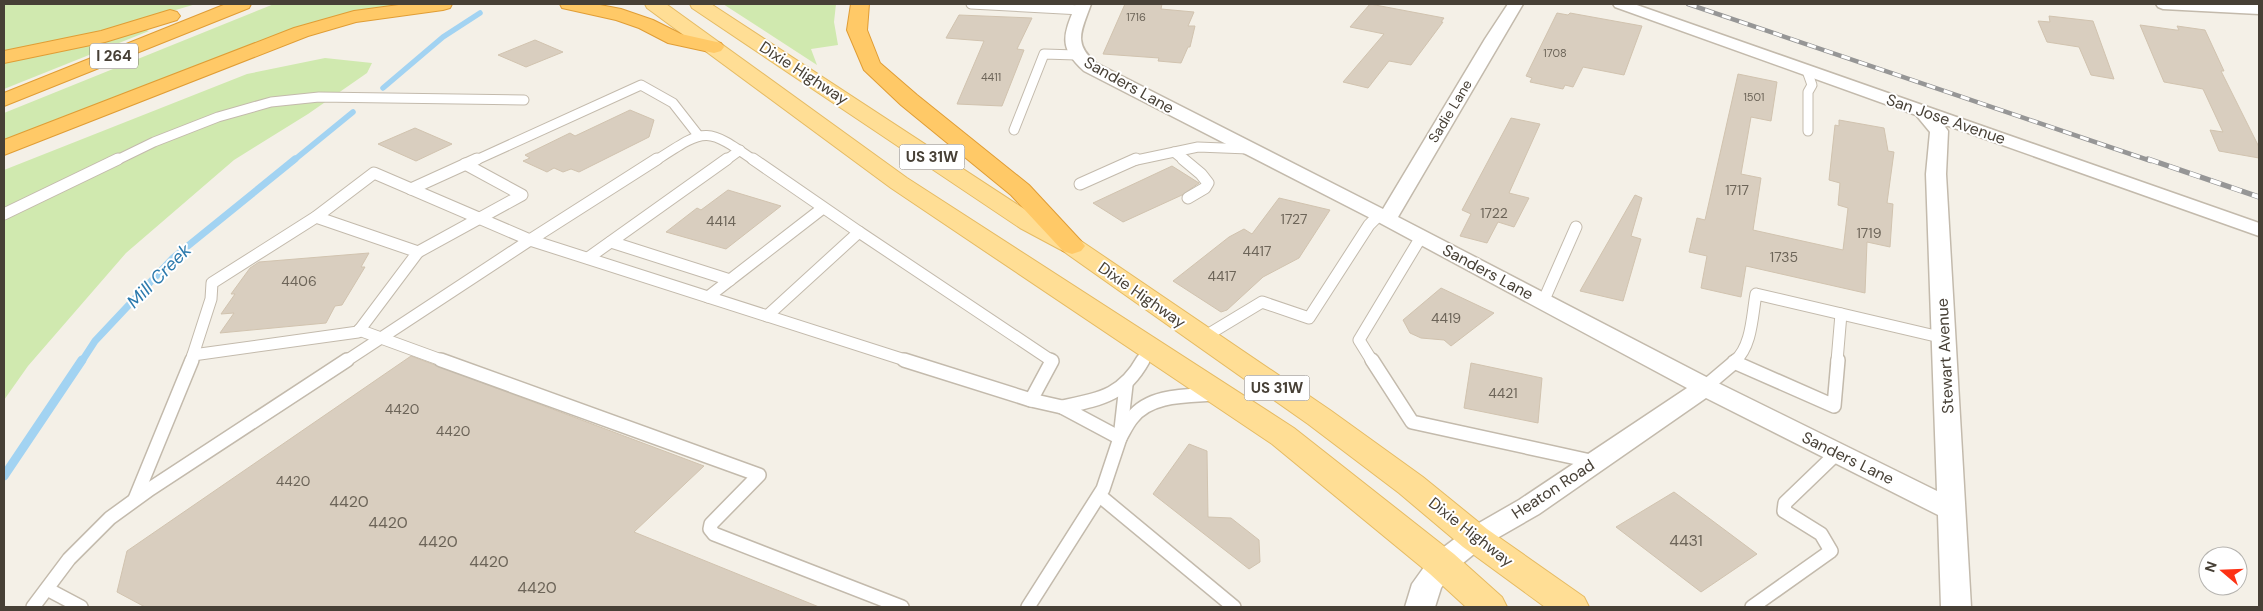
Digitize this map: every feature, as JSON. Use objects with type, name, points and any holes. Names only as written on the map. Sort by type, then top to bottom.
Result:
[{"type":"highway","points":[[4,148],[301,32],[354,17],[443,4]]},
{"type":"highway","points":[[568,4],[621,15],[646,24],[675,39],[714,47]]},
{"type":"highway","points":[[860,4],[857,30],[871,66],[909,100],[1020,190],[1072,246]]},
{"type":"highway","points":[[4,57],[105,36],[221,6]]},
{"type":"highway","name":"I 264","points":[[4,100],[221,6]]},
{"type":"main road","name":"Dixie Highway","points":[[654,4],[899,183],[1283,436],[1442,564],[1489,607]]},
{"type":"main road","name":"Dixie Highway","points":[[699,4],[1029,223],[1072,246],[1204,337],[1396,473],[1475,538],[1571,607]]},
{"type":"street","name":"Sadie Lane","points":[[1383,217],[1516,4]]},
{"type":"street","points":[[1626,6],[1656,4]]},
{"type":"street","points":[[2163,4],[2258,11]]},
{"type":"street","name":"San Jose Avenue","points":[[1626,6],[2259,230]]},
{"type":"street","name":"Sanders Lane","points":[[1082,7],[1072,39],[1072,47],[1076,55],[1109,77],[1383,217],[1705,387],[1952,510]]},
{"type":"street","name":"Stewart Avenue","points":[[1922,111],[1939,131],[1936,174],[1956,607]]},
{"type":"street","name":"Heaton Road","points":[[1420,607],[1427,584],[1442,564],[1475,538],[1528,507],[1705,387]]},
{"type":"lane","points":[[971,4],[1082,7]]},
{"type":"lane","points":[[1014,130],[1044,54],[1076,55]]},
{"type":"lane","points":[[1807,71],[1812,85],[1808,92],[1808,131]]},
{"type":"lane","points":[[411,189],[641,85],[673,103],[698,135]]},
{"type":"lane","points":[[4,214],[154,142],[218,117],[271,102],[318,97],[524,100]]},
{"type":"lane","points":[[33,607],[69,559],[110,518],[134,500],[530,240],[698,135],[714,135],[724,139],[823,208],[1052,361],[1031,400]]},
{"type":"lane","points":[[1080,184],[1133,160],[1198,147],[1248,149]]},
{"type":"lane","points":[[588,258],[740,150]]},
{"type":"lane","points":[[1174,152],[1201,174],[1208,184],[1205,188],[1188,198]]},
{"type":"lane","points":[[359,330],[418,252],[482,219],[522,195],[465,164]]},
{"type":"lane","points":[[134,500],[193,355],[210,299],[212,283],[316,217],[374,173],[530,240],[1031,400],[1062,407],[1120,438]]},
{"type":"lane","points":[[708,297],[823,208]]},
{"type":"lane","points":[[316,217],[418,252]]},
{"type":"lane","points":[[1204,337],[1262,302],[1309,318],[1369,225],[1383,217]]},
{"type":"lane","points":[[1543,302],[1576,227]]},
{"type":"lane","points":[[767,316],[859,232]]},
{"type":"lane","points":[[1421,237],[1359,340],[1412,422],[1595,462]]},
{"type":"lane","points":[[610,242],[730,280]]},
{"type":"lane","points":[[1705,387],[1743,354],[1756,294],[1944,338]]},
{"type":"lane","points":[[1734,362],[1834,406],[1841,314]]},
{"type":"lane","points":[[193,355],[359,330],[382,337],[759,475],[711,524],[710,529],[714,534],[902,607]]},
{"type":"lane","points":[[1062,407],[1116,393],[1126,385],[1137,371],[1149,348]]},
{"type":"lane","points":[[1028,607],[1100,496],[1120,438],[1126,385]]},
{"type":"lane","points":[[1120,438],[1133,417],[1148,406],[1169,398],[1219,394]]},
{"type":"lane","points":[[1752,607],[1831,551],[1821,534],[1784,511],[1785,503],[1837,453]]},
{"type":"lane","points":[[1100,496],[1234,607]]},
{"type":"lane","points":[[46,589],[82,607]]},
{"type":"green space","points":[[4,4],[196,4],[77,37],[4,51]]},
{"type":"green space","points":[[274,4],[407,4],[359,12],[266,40],[4,143],[4,113]]},
{"type":"green space","points":[[723,4],[836,4],[834,22],[838,45],[811,49],[817,65]]},
{"type":"green space","points":[[143,29],[149,31],[4,89],[4,62]]},
{"type":"green space","points":[[325,58],[372,63],[367,73],[308,114],[234,160],[126,253],[28,366],[4,400],[4,170],[247,74]]},
{"type":"building","points":[[1125,4],[1162,4],[1161,9],[1194,12],[1188,26],[1195,26],[1190,47],[1188,47],[1181,63],[1158,61],[1159,58],[1103,54]]},
{"type":"building","points":[[1370,4],[1444,18],[1411,65],[1389,61],[1368,88],[1343,82],[1384,34],[1350,27]]},
{"type":"building","points":[[1557,13],[1568,15],[1570,13],[1642,26],[1624,75],[1583,67],[1573,87],[1565,85],[1563,89],[1530,82],[1532,78],[1526,76]]},
{"type":"building","points":[[959,15],[1032,18],[1017,49],[1024,50],[1002,106],[957,104],[984,41],[946,38]]},
{"type":"building","points":[[2049,16],[2093,21],[2114,79],[2091,75],[2079,47],[2047,42],[2038,21],[2050,22]]},
{"type":"building","points":[[2140,25],[2176,30],[2179,30],[2177,26],[2205,30],[2224,71],[2221,71],[2259,147],[2259,158],[2219,151],[2210,130],[2223,132],[2203,89],[2164,82]]},
{"type":"building","points":[[535,40],[563,52],[526,67],[498,55]]},
{"type":"building","points":[[1738,74],[1777,82],[1771,121],[1751,117],[1741,174],[1761,178],[1753,230],[1843,250],[1848,208],[1838,205],[1840,183],[1829,180],[1835,125],[1839,126],[1839,120],[1884,128],[1888,151],[1894,152],[1887,203],[1893,204],[1890,247],[1867,242],[1865,293],[1746,266],[1741,297],[1701,288],[1707,256],[1689,252],[1697,218],[1705,220]]},
{"type":"building","points":[[630,110],[654,120],[649,137],[579,172],[571,169],[563,172],[554,168],[547,172],[523,161],[530,158],[525,155],[570,133],[575,136]]},
{"type":"building","points":[[1511,118],[1540,124],[1509,193],[1529,198],[1514,227],[1498,222],[1487,243],[1460,236],[1471,214],[1462,210]]},
{"type":"building","points":[[415,128],[452,144],[416,161],[378,144]]},
{"type":"building","points":[[1172,166],[1199,183],[1182,195],[1123,222],[1093,203]]},
{"type":"building","points":[[728,190],[781,206],[726,249],[666,232],[697,208],[701,210]]},
{"type":"building","points":[[1635,195],[1642,198],[1631,236],[1641,239],[1623,301],[1580,291]]},
{"type":"building","points":[[1279,198],[1330,210],[1299,258],[1263,277],[1227,310],[1221,312],[1173,281],[1229,237],[1244,229],[1252,234]]},
{"type":"building","points":[[369,253],[361,267],[365,267],[342,305],[335,306],[326,323],[220,333],[234,313],[221,314],[235,294],[231,294],[250,268],[259,262]]},
{"type":"building","points":[[1441,288],[1494,313],[1451,346],[1444,340],[1421,338],[1410,333],[1403,320]]},
{"type":"building","points":[[411,356],[704,466],[634,532],[819,607],[145,607],[117,592],[127,551]]},
{"type":"building","points":[[1471,363],[1542,378],[1538,423],[1464,408]]},
{"type":"building","points":[[1189,444],[1207,451],[1208,517],[1231,518],[1259,540],[1260,562],[1249,569],[1153,494]]},
{"type":"building","points":[[1674,492],[1757,554],[1701,592],[1616,527]]},
{"type":"waterway","name":"Mill Creek","points":[[383,88],[443,37],[480,13]]},
{"type":"waterway","name":"Mill Creek","points":[[293,161],[353,112]]},
{"type":"waterway","name":"Mill Creek","points":[[82,361],[95,341],[173,258],[295,159]]},
{"type":"waterway","name":"Mill Creek","points":[[4,476],[82,360]]},
{"type":"railway","points":[[1688,4],[2151,161]]},
{"type":"railway","points":[[2148,159],[2259,197]]}]
